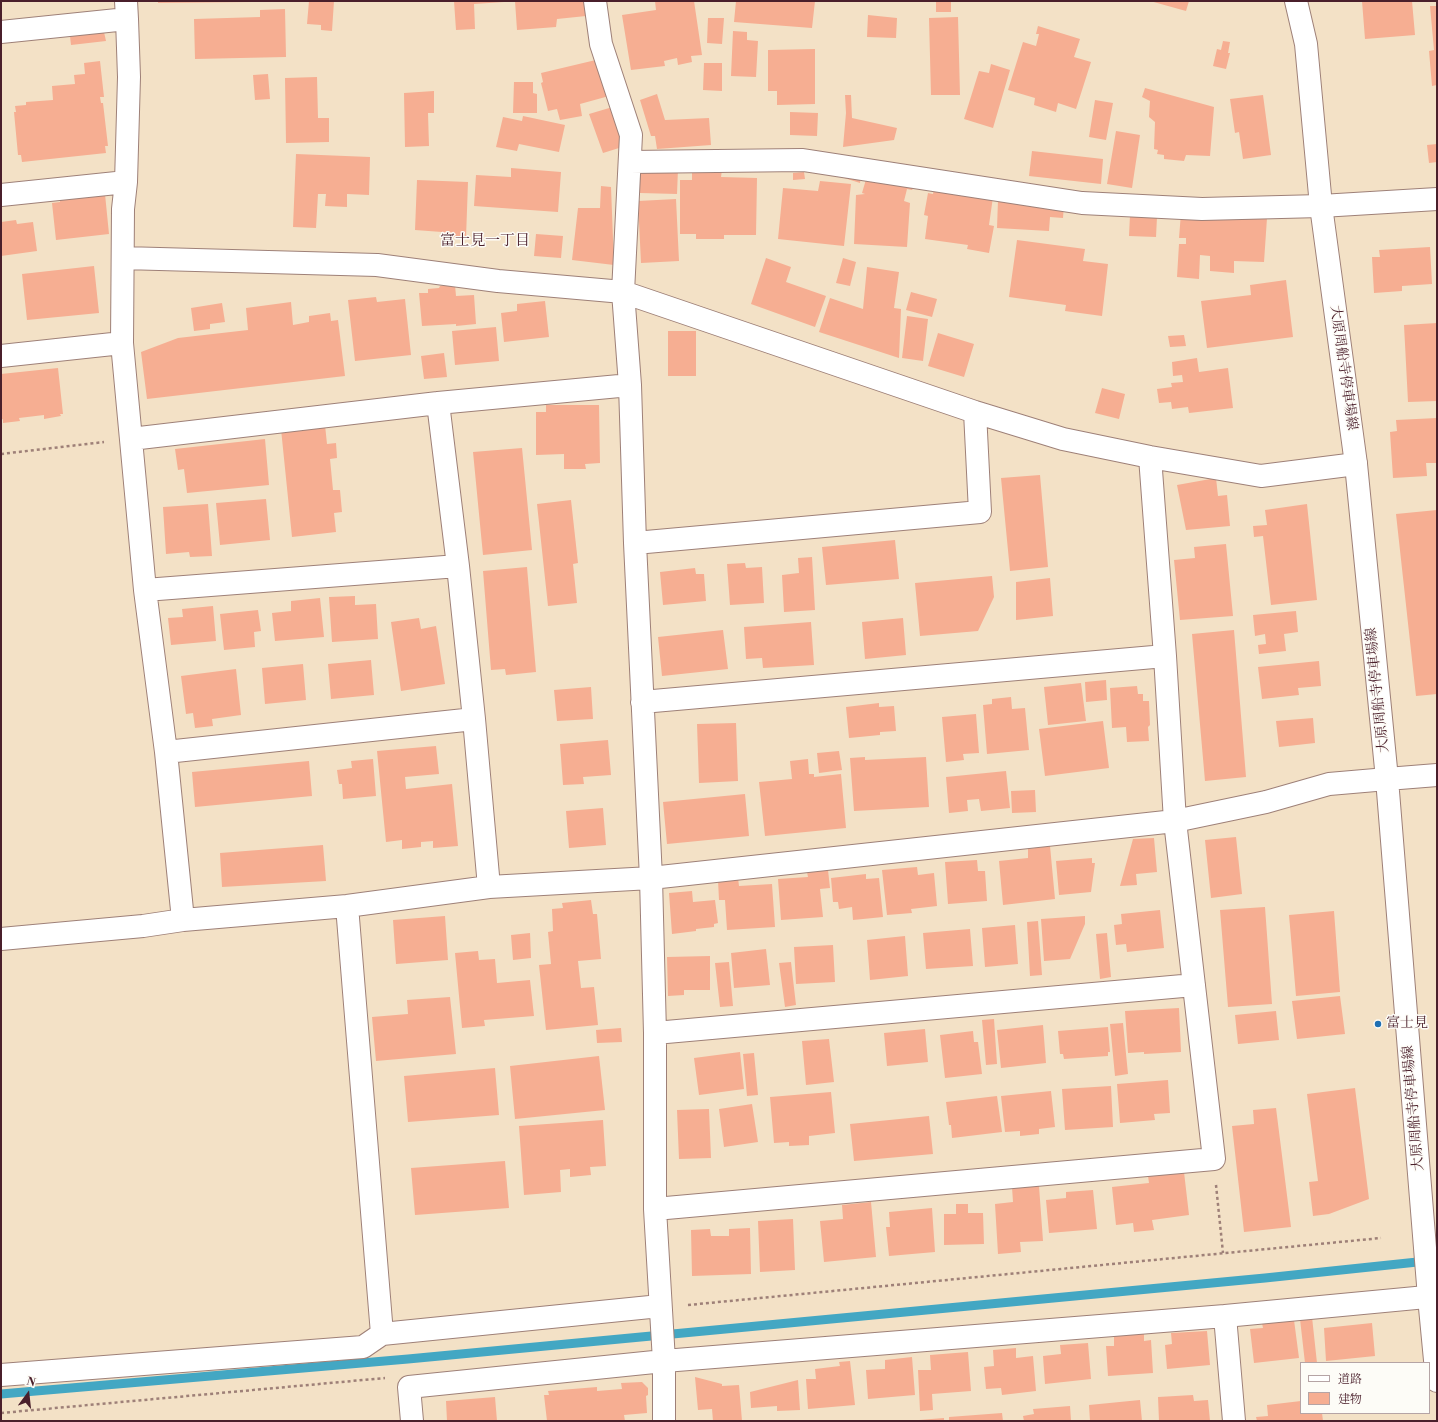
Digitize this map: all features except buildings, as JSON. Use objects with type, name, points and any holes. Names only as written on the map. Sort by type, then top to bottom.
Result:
[{"type":"street","points":[[595,1],[601,44],[631,135],[623,292],[630,384],[635,542],[651,878],[656,1033],[655,1210],[664,1361],[664,1421]]},
{"type":"street","name":"大原周船寺停車場線","points":[[1296,1],[1306,44],[1321,206],[1356,464],[1387,779],[1424,1232],[1433,1296],[1437,1381]]},
{"type":"street","points":[[1,32],[126,10],[130,77],[124,209],[122,344],[145,590],[166,752],[183,920]]},
{"type":"street","points":[[630,162],[803,160],[1082,203],[1202,209],[1321,206],[1437,199]]},
{"type":"street","points":[[1,195],[126,182]]},
{"type":"street","points":[[123,258],[377,265],[498,281],[623,292],[975,412],[1063,439],[1150,457],[1261,476],[1356,464]]},
{"type":"street","points":[[1,356],[122,344]]},
{"type":"street","points":[[131,439],[438,403],[630,384]]},
{"type":"street","points":[[438,403],[458,566],[474,719],[489,887]]},
{"type":"street","points":[[635,542],[980,512],[975,412]]},
{"type":"street","points":[[655,1210],[1214,1159],[1175,821],[1165,656],[1150,457]]},
{"type":"street","points":[[145,590],[458,566]]},
{"type":"street","points":[[642,702],[1165,656]]},
{"type":"street","points":[[166,752],[474,719]]},
{"type":"street","points":[[1,939],[143,926],[183,920],[347,906],[489,887],[651,878],[1175,821],[1266,802],[1329,784],[1437,775]]},
{"type":"street","points":[[347,906],[382,1334]]},
{"type":"street","points":[[656,1033],[1194,985]]},
{"type":"street","points":[[412,1421],[409,1386],[664,1361],[1225,1316],[1433,1296]]},
{"type":"street","points":[[1,1375],[363,1347],[382,1334],[660,1306]]},
{"type":"street","points":[[1225,1316],[1234,1421]]},
{"type":"path","points":[[1,454],[131,439]]},
{"type":"path","points":[[1214,1159],[1223,1253]]},
{"type":"path","points":[[687,1305],[1381,1238]]},
{"type":"path","points":[[1,1413],[396,1378],[409,1386]]},
{"type":"waterway","points":[[1,1394],[408,1359],[1265,1278],[1427,1261]]},
{"type":"place","name":"富士見","points":[[1378,1024]]},
{"type":"district","name":"富士見一丁目","points":[[485,241]]}]
